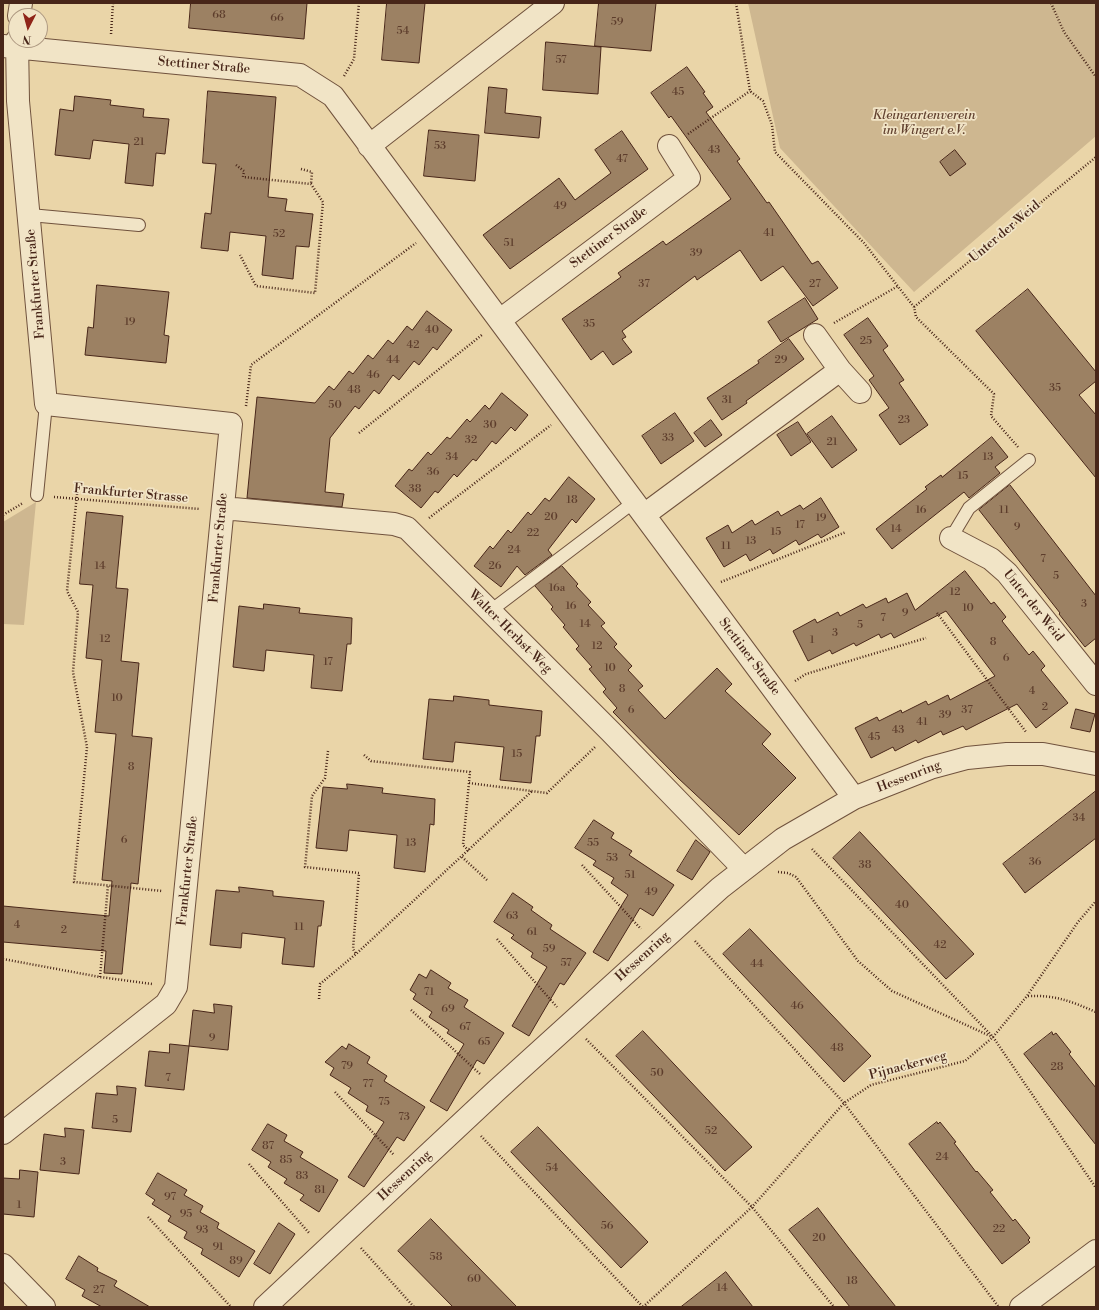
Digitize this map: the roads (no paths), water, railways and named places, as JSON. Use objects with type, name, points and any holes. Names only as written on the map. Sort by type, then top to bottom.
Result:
[{"type":"street","points":[[369,146],[553,3]]},
{"type":"street","name":"Frankfurter Straße","points":[[3,1133],[166,1004],[176,987],[231,424],[46,404],[30,215],[12,48]]},
{"type":"street","name":"Stettiner Straße","points":[[36,48],[109,57],[300,75],[333,96],[854,798]]},
{"type":"street","name":"Stettiner Straße","points":[[500,320],[689,178],[669,146]]},
{"type":"street","points":[[815,334],[840,370],[860,392]]},
{"type":"street","points":[[639,508],[840,370]]},
{"type":"street","name":"Walter-Herbst-Weg","points":[[223,508],[394,524],[411,531],[489,612],[611,732],[750,863]]},
{"type":"street","name":"Unter der Weid","points":[[951,538],[991,559],[1007,573],[1096,684]]},
{"type":"street","name":"Hessenring","points":[[265,1307],[466,1120],[496,1090],[570,1023],[750,863],[796,831],[854,798],[930,768],[967,758],[1013,754],[1044,754],[1096,764]]},
{"type":"street","points":[[1021,1307],[1096,1251]]},
{"type":"street","points":[[3,1265],[44,1307]]},
{"type":"lane","points":[[30,215],[139,225]]},
{"type":"lane","points":[[37,495],[46,404]]},
{"type":"lane","name":"Unter der Weid","points":[[951,538],[969,508],[1029,460]]},
{"type":"lane","points":[[489,612],[639,508]]},
{"type":"park label","name":"Kleingartenverein im Wingert e.V.","points":[[924,124]]}]
